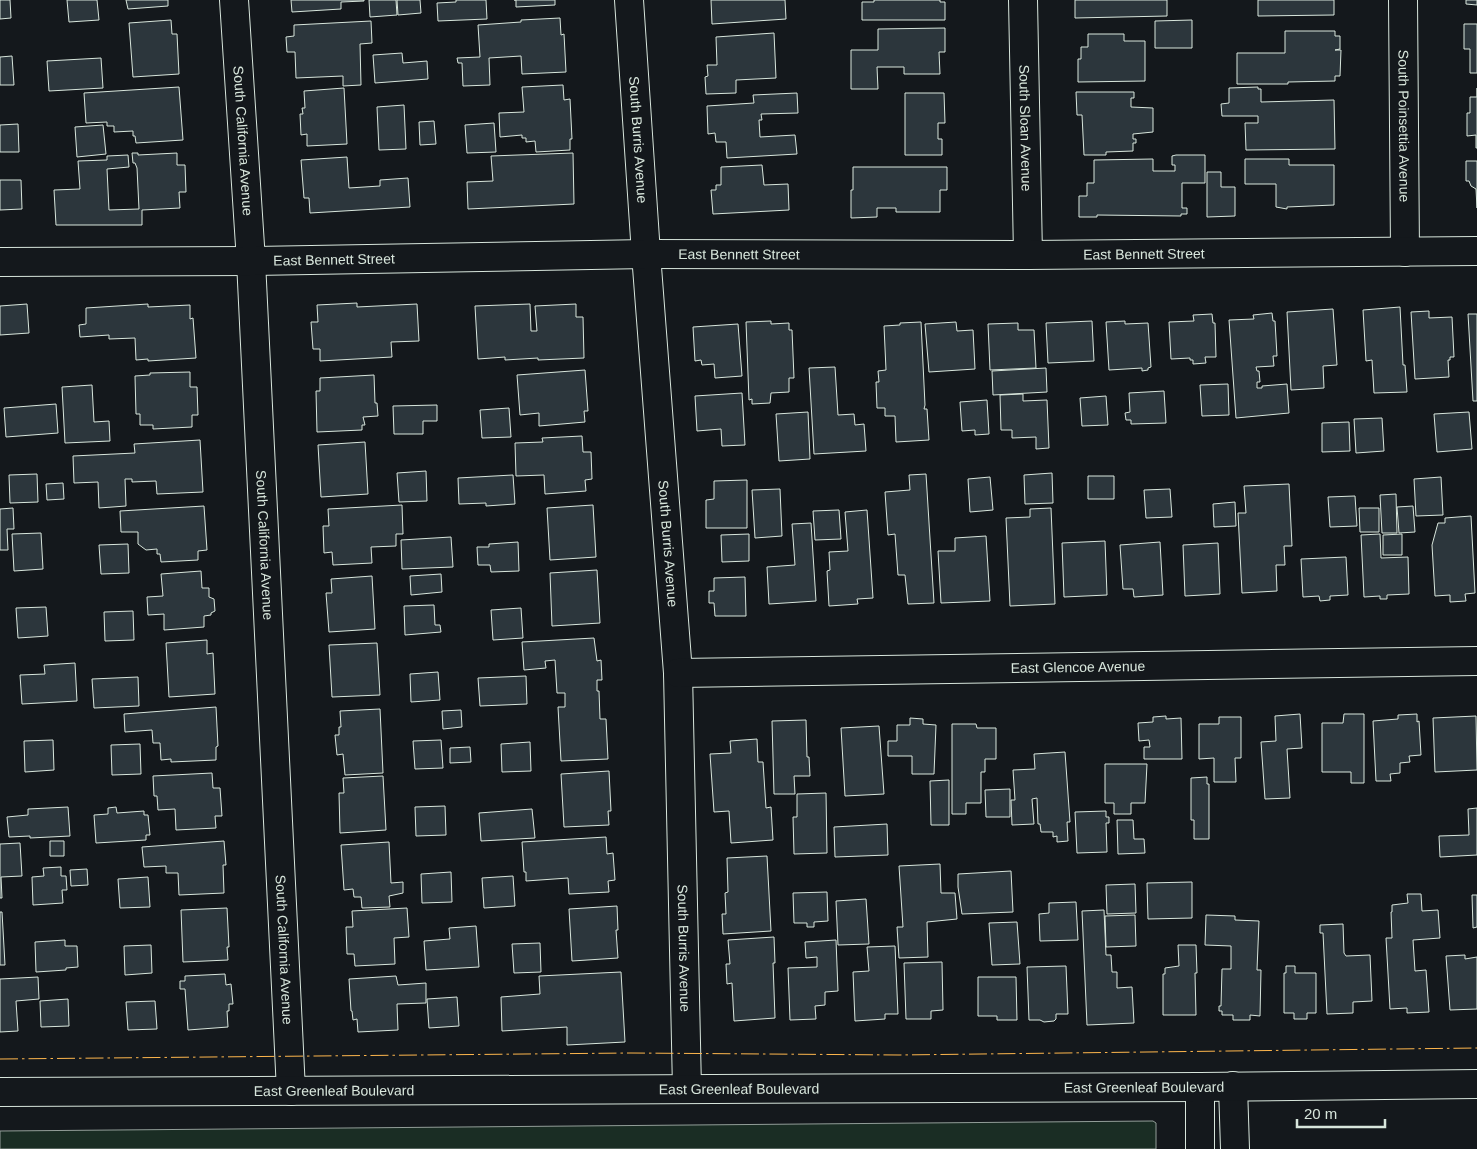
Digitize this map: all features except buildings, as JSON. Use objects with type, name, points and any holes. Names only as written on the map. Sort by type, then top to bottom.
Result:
[{"type":"street","name":"South California Avenue","points":[[234,0],[251,261],[291,1091]]},
{"type":"street","name":"South Burris Avenue","points":[[629,0],[678,673],[687,1089]]},
{"type":"street","name":"South Sloan Avenue","points":[[1023,0],[1028,255]]},
{"type":"street","name":"South Poinsettia Avenue","points":[[1403,0],[1405,252]]},
{"type":"street","name":"East Bennett Street","points":[[0,262],[251,261],[646,254],[1028,255],[1477,251]]},
{"type":"street","name":"East Glencoe Avenue","points":[[678,673],[1477,661]]},
{"type":"street","name":"East Greenleaf Boulevard","points":[[0,1092],[1477,1084]]},
{"type":"street","points":[[1233,1086],[1235,1149]]},
{"type":"street","points":[[1200,1087],[1200,1149]]},
{"type":"green space","points":[[1153,1121],[1156,1123],[1156,1149],[0,1149],[0,1131]]},
{"type":"power","points":[[0,1059],[631,1053],[899,1055],[1477,1048]]}]
